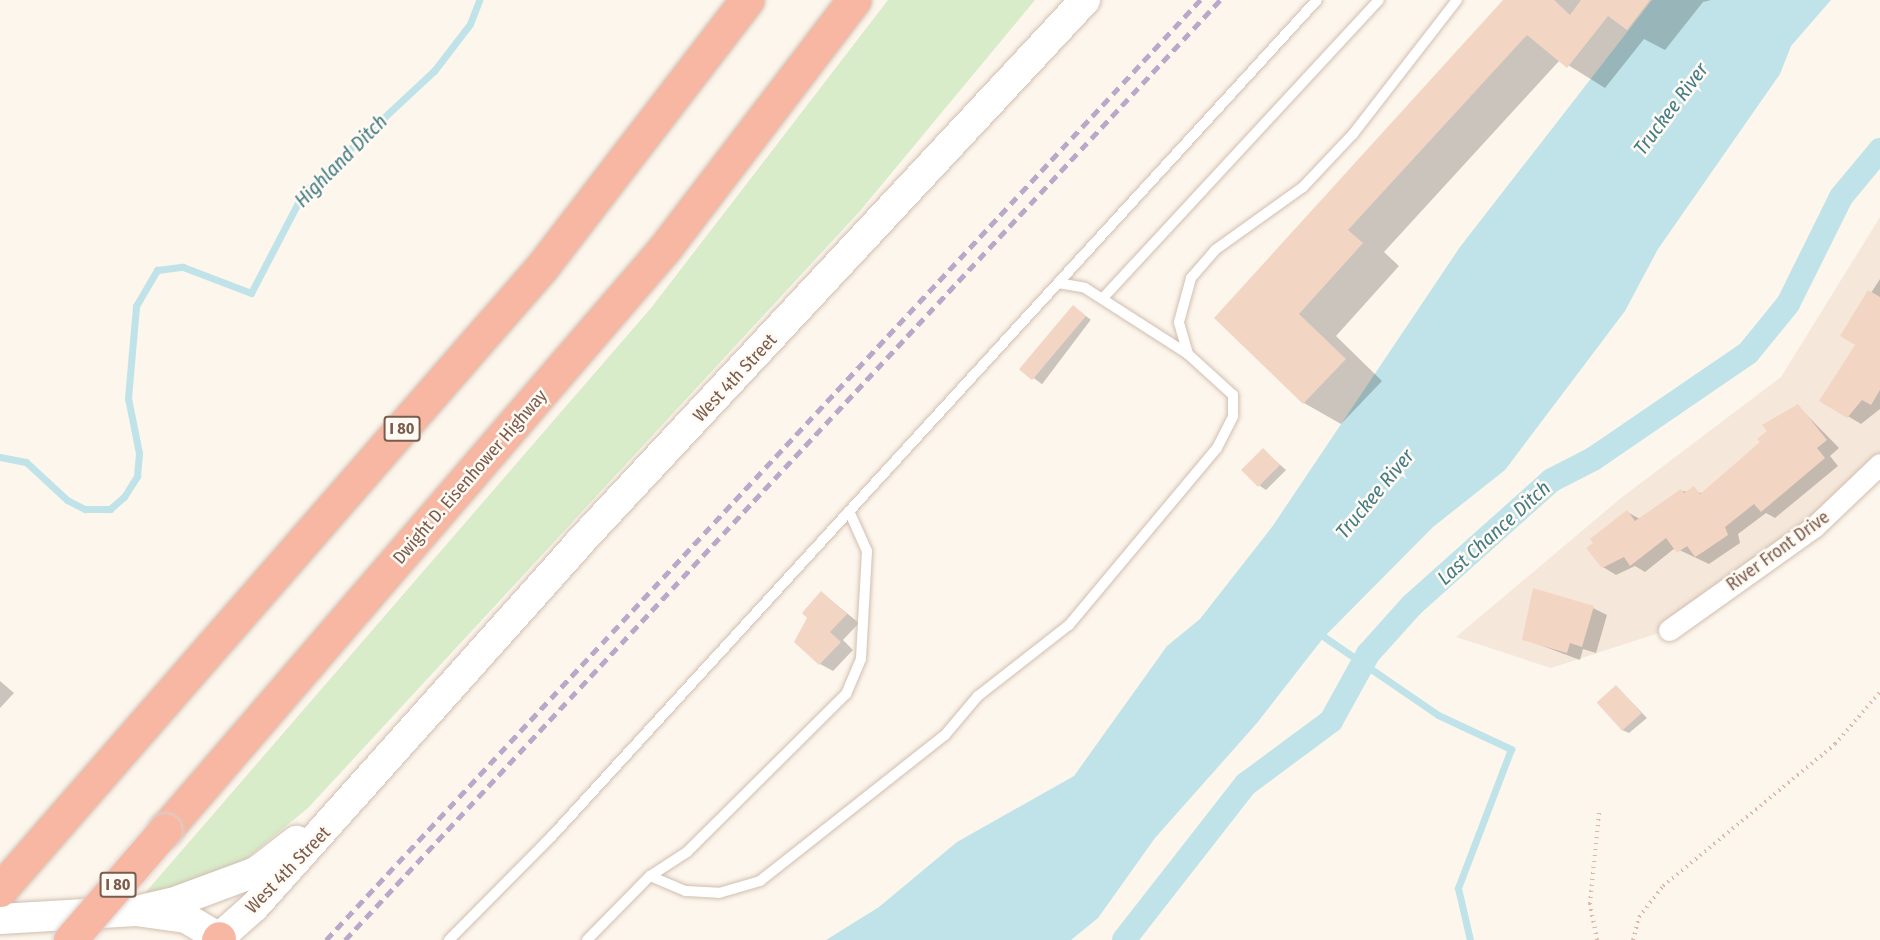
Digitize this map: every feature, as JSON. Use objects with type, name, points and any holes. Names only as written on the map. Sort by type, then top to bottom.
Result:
[{"type":"highway","name":"I 80","points":[[0,890],[542,267],[747,0]]},
{"type":"highway","name":"Dwight D. Eisenhower Highway","points":[[70,940],[665,248],[854,0]]},
{"type":"main road","name":"West 4th Street","points":[[0,919],[136,911],[186,918],[219,939],[304,856],[386,757],[1085,0]]},
{"type":"main road","name":"West 4th Street","points":[[136,911],[256,872],[386,757]]},
{"type":"street","name":"River Front Drive","points":[[1668,630],[1814,527],[1880,465]]},
{"type":"lane","points":[[449,940],[552,836],[1317,0]]},
{"type":"lane","points":[[1103,298],[1379,0]]},
{"type":"lane","points":[[1188,354],[1179,322],[1191,278],[1215,250],[1303,187],[1353,134],[1457,0]]},
{"type":"lane","points":[[650,876],[686,891],[719,893],[760,881],[945,735],[978,696],[1069,625],[1217,448],[1233,416],[1233,395],[1188,354],[1103,298],[1058,283]]},
{"type":"lane","points":[[586,940],[650,876],[687,852],[846,694],[861,659],[867,551],[849,511]]},
{"type":"lane","points":[[460,940],[464,925]]},
{"type":"path","points":[[1633,940],[1639,917],[1663,886],[1835,744],[1880,692]]},
{"type":"path","points":[[1596,940],[1590,904],[1599,812]]},
{"type":"shaded area","points":[[1880,217],[1880,464],[1668,630],[1551,668],[1456,637],[1621,498],[1781,377]]},
{"type":"green space","points":[[888,0],[1035,0],[860,211],[308,808],[245,860],[183,887],[145,893],[651,308]]},
{"type":"water","name":"Truckee River","points":[[1652,0],[1831,0],[1791,46],[1780,74],[1658,249],[1625,311],[1505,470],[1433,527],[1324,637],[1257,723],[1155,838],[1098,918],[1071,940],[826,940],[879,907],[957,842],[1074,776],[1167,646],[1200,619],[1272,527],[1460,247]]},
{"type":"building","points":[[1503,0],[1554,0],[1570,15],[1581,0],[1650,0],[1627,30],[1608,16],[1567,68],[1527,35],[1348,230],[1363,243],[1299,314],[1346,359],[1303,404],[1214,318]]},
{"type":"building","points":[[1868,290],[1880,297],[1880,390],[1871,405],[1862,400],[1847,418],[1819,401],[1855,345],[1840,336]]},
{"type":"building","points":[[1073,305],[1086,316],[1032,380],[1019,369]]},
{"type":"building","points":[[1798,404],[1827,440],[1817,448],[1825,458],[1761,512],[1754,504],[1725,527],[1728,535],[1703,552],[1695,557],[1687,546],[1677,553],[1666,538],[1630,566],[1624,557],[1602,568],[1586,548],[1593,543],[1590,539],[1627,510],[1635,521],[1681,489],[1684,493],[1694,486],[1700,494],[1760,442],[1757,439],[1767,431],[1762,425]]},
{"type":"building","points":[[1263,448],[1280,465],[1258,487],[1241,470]]},
{"type":"building","points":[[1533,588],[1594,606],[1582,647],[1570,643],[1567,653],[1522,640]]},
{"type":"building","points":[[821,591],[847,614],[830,632],[841,642],[819,665],[794,642],[807,618],[802,613]]},
{"type":"building","points":[[1616,685],[1641,713],[1622,731],[1597,702]]},
{"type":"waterway","name":"Highland Ditch","points":[[0,457],[26,462],[67,500],[85,509],[110,509],[124,497],[137,476],[139,453],[128,398],[136,306],[157,270],[183,267],[251,293],[303,193],[434,71],[470,24],[479,0]]},
{"type":"waterway","name":"Last Chance Ditch","points":[[1124,940],[1246,784],[1331,721],[1368,654],[1412,605],[1552,480],[1593,459],[1748,353],[1788,304],[1841,197],[1880,150]]},
{"type":"waterway","points":[[1317,632],[1438,715],[1511,749],[1458,888],[1470,940]]},
{"type":"railway","points":[[326,940],[1200,0]]},
{"type":"railway","points":[[345,940],[1220,0]]}]
